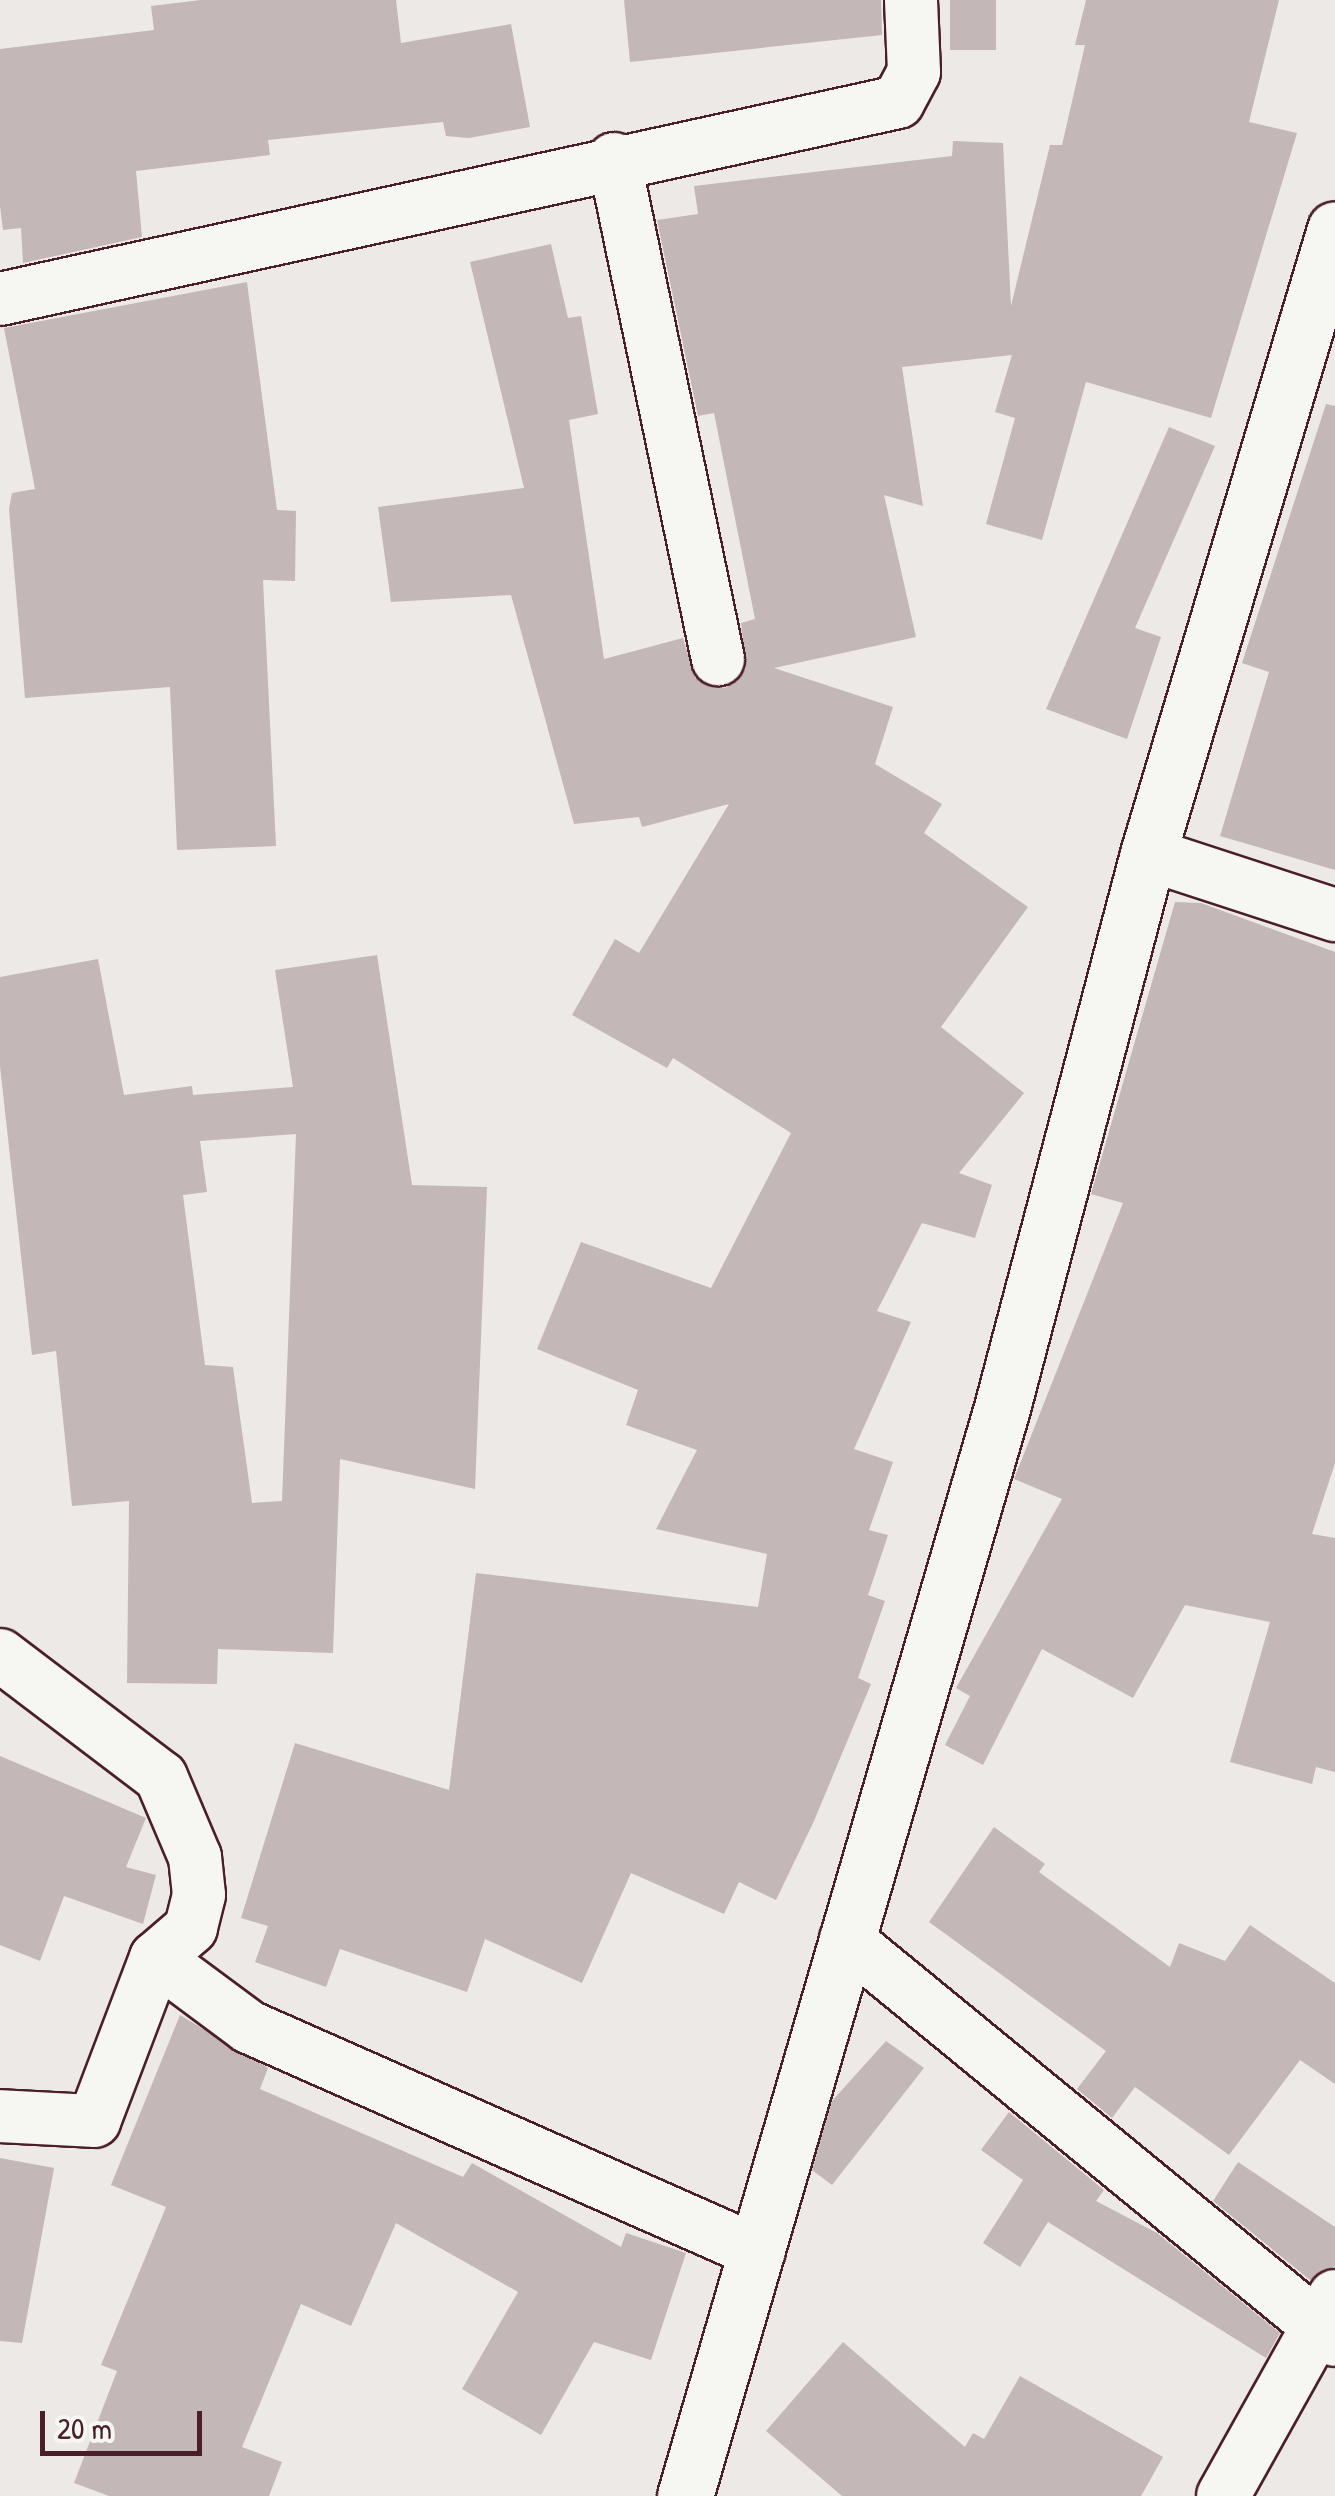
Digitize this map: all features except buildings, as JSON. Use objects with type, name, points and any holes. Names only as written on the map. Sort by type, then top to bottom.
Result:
[{"type":"street","points":[[0,299],[614,159],[898,102],[914,72],[910,0]]},
{"type":"street","points":[[614,159],[718,659]]},
{"type":"street","points":[[686,2496],[1003,1404],[1148,854],[1335,229]]},
{"type":"street","points":[[1148,854],[1335,916]]},
{"type":"street","points":[[0,1655],[161,1778],[195,1857],[199,1895],[191,1928],[156,1958],[94,2122],[0,2116]]},
{"type":"street","points":[[846,1940],[1330,2322],[1223,2496]]},
{"type":"street","points":[[156,1958],[250,2028],[758,2252]]}]
